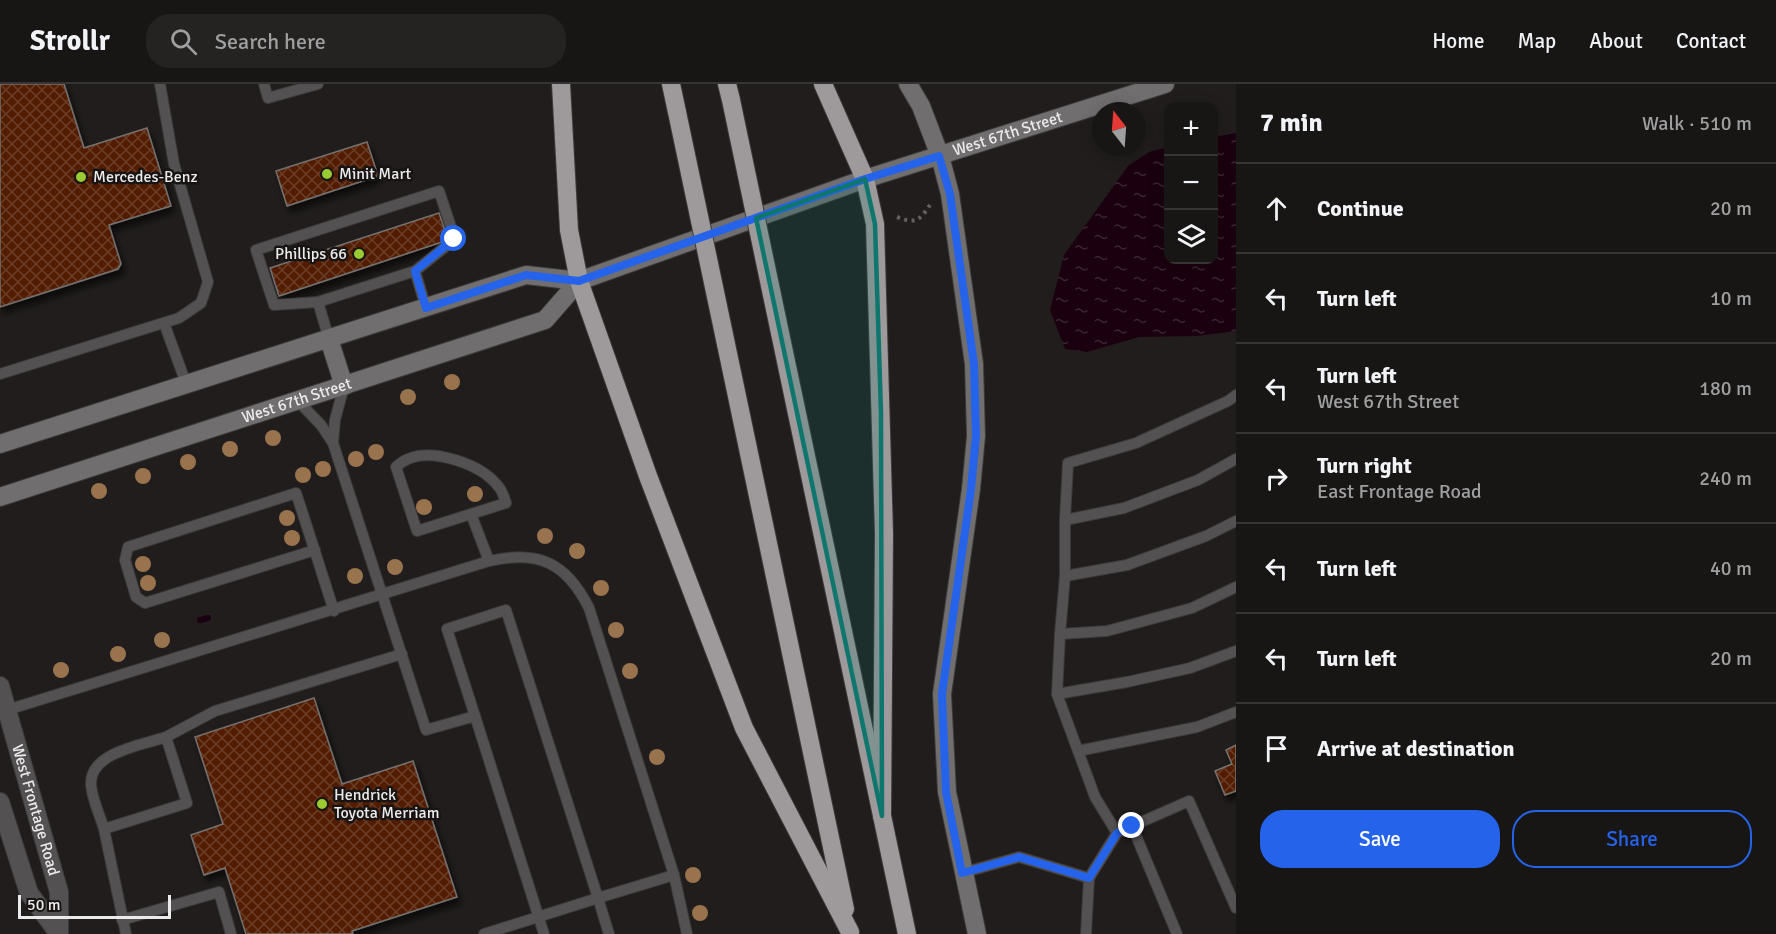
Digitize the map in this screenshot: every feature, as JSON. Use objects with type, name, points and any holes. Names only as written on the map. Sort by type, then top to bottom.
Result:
[{"type":"highway","points":[[561,84],[569,230],[579,281],[648,476],[744,728],[851,933]]},
{"type":"highway","points":[[671,84],[851,933]]},
{"type":"highway","points":[[823,84],[865,179],[875,224],[884,534],[882,816]]},
{"type":"highway","points":[[729,92],[907,934]]},
{"type":"street","points":[[908,84],[921,106],[950,194],[974,364],[976,426],[971,489],[942,694],[946,792],[977,934]]},
{"type":"street","name":"West 67th Street","points":[[0,444],[187,386],[526,275],[579,281],[865,179],[1160,85]]},
{"type":"street","name":"West 67th Street","points":[[0,497],[545,320],[579,281]]},
{"type":"street","points":[[329,339],[344,386]]},
{"type":"street","name":"West Frontage Road","points":[[0,686],[3,711],[59,892],[59,934]]},
{"type":"street","name":"West Frontage Road","points":[[0,802],[29,893],[59,934]]},
{"type":"lane","points":[[0,374],[179,318],[201,303],[208,282],[174,164],[160,84]]},
{"type":"lane","points":[[264,84],[268,98],[318,84]]},
{"type":"lane","points":[[439,191],[454,239],[415,271],[318,303],[274,305],[256,250],[439,191]]},
{"type":"lane","points":[[415,271],[426,308]]},
{"type":"lane","points":[[318,303],[329,339]]},
{"type":"lane","points":[[164,323],[187,386]]},
{"type":"lane","points":[[333,443],[335,420],[344,386]]},
{"type":"lane","points":[[1117,833],[1095,796],[1057,694],[1065,576],[1068,463],[1136,443],[1228,401],[1236,395]]},
{"type":"lane","points":[[298,401],[321,425],[333,443],[426,730],[475,716]]},
{"type":"lane","points":[[432,456],[454,459],[488,476],[499,486],[506,503],[471,514],[417,531],[396,467],[409,459],[432,456]]},
{"type":"lane","points":[[1065,520],[1124,508],[1198,480],[1236,459]]},
{"type":"lane","points":[[315,550],[145,603],[136,597],[125,560],[128,547],[296,492],[315,550],[334,610]]},
{"type":"lane","points":[[471,514],[489,561]]},
{"type":"lane","points":[[1065,576],[1127,565],[1206,537],[1236,521]]},
{"type":"lane","points":[[3,711],[489,561],[508,557],[525,557],[550,563],[570,578],[589,608],[674,875],[687,934]]},
{"type":"lane","points":[[1060,634],[1107,631],[1192,608],[1236,587]]},
{"type":"lane","points":[[544,934],[447,629],[506,610],[609,934]]},
{"type":"lane","points":[[1057,694],[1190,668],[1236,651]]},
{"type":"lane","points":[[126,934],[104,829],[91,784],[93,771],[101,761],[115,753],[166,737],[215,711],[402,654]]},
{"type":"lane","points":[[1078,751],[1197,727],[1236,712]]},
{"type":"lane","points":[[104,829],[187,803],[166,737]]},
{"type":"lane","points":[[1086,934],[1089,878],[1117,833],[1189,801],[1236,908]]},
{"type":"lane","points":[[1132,826],[1177,934]]},
{"type":"lane","points":[[962,873],[1019,857],[1089,878]]},
{"type":"lane","points":[[484,934],[674,875]]},
{"type":"lane","points":[[123,920],[219,892],[231,934]]},
{"type":"path","points":[[897,217],[910,222],[921,218],[930,205]]},
{"type":"highlighted area","points":[[865,179],[875,224],[881,413],[882,816],[756,218]]},
{"type":"water","points":[[1236,133],[1236,331],[1197,336],[1139,337],[1087,352],[1065,349],[1050,310],[1064,255],[1128,166],[1149,152],[1164,148],[1164,264],[1218,264],[1218,136]]},
{"type":"building","name":"Mercedes-Benz","points":[[0,84],[64,84],[84,148],[147,128],[171,206],[109,225],[121,264],[118,269],[0,307]]},
{"type":"building","name":"Minit Mart","points":[[367,142],[378,176],[287,206],[276,171]]},
{"type":"building","name":"Phillips 66","points":[[439,213],[448,240],[279,296],[270,268]]},
{"type":"building","name":"Hendrick Toyota Merriam","points":[[314,698],[342,784],[413,761],[457,897],[352,931],[353,934],[246,934],[225,868],[204,875],[191,835],[223,824],[195,737]]},
{"type":"building","points":[[1236,745],[1236,791],[1225,795],[1215,771],[1232,764],[1226,750]]},
{"type":"waterway","points":[[200,620],[208,618]]},
{"type":"place","name":"Minit Mart","points":[[327,174]]},
{"type":"place","name":"Mercedes-Benz","points":[[81,177]]},
{"type":"place","name":"Phillips 66","points":[[359,254]]},
{"type":"place","name":"Hendrick Toyota Merriam","points":[[322,804]]},
{"type":"route","points":[[454,239],[415,271],[426,308],[526,275],[579,281],[865,179],[939,156],[950,194],[974,364],[976,436],[971,489],[942,694],[946,792],[962,873],[1019,857],[1089,878],[1117,833],[1132,826]]}]
